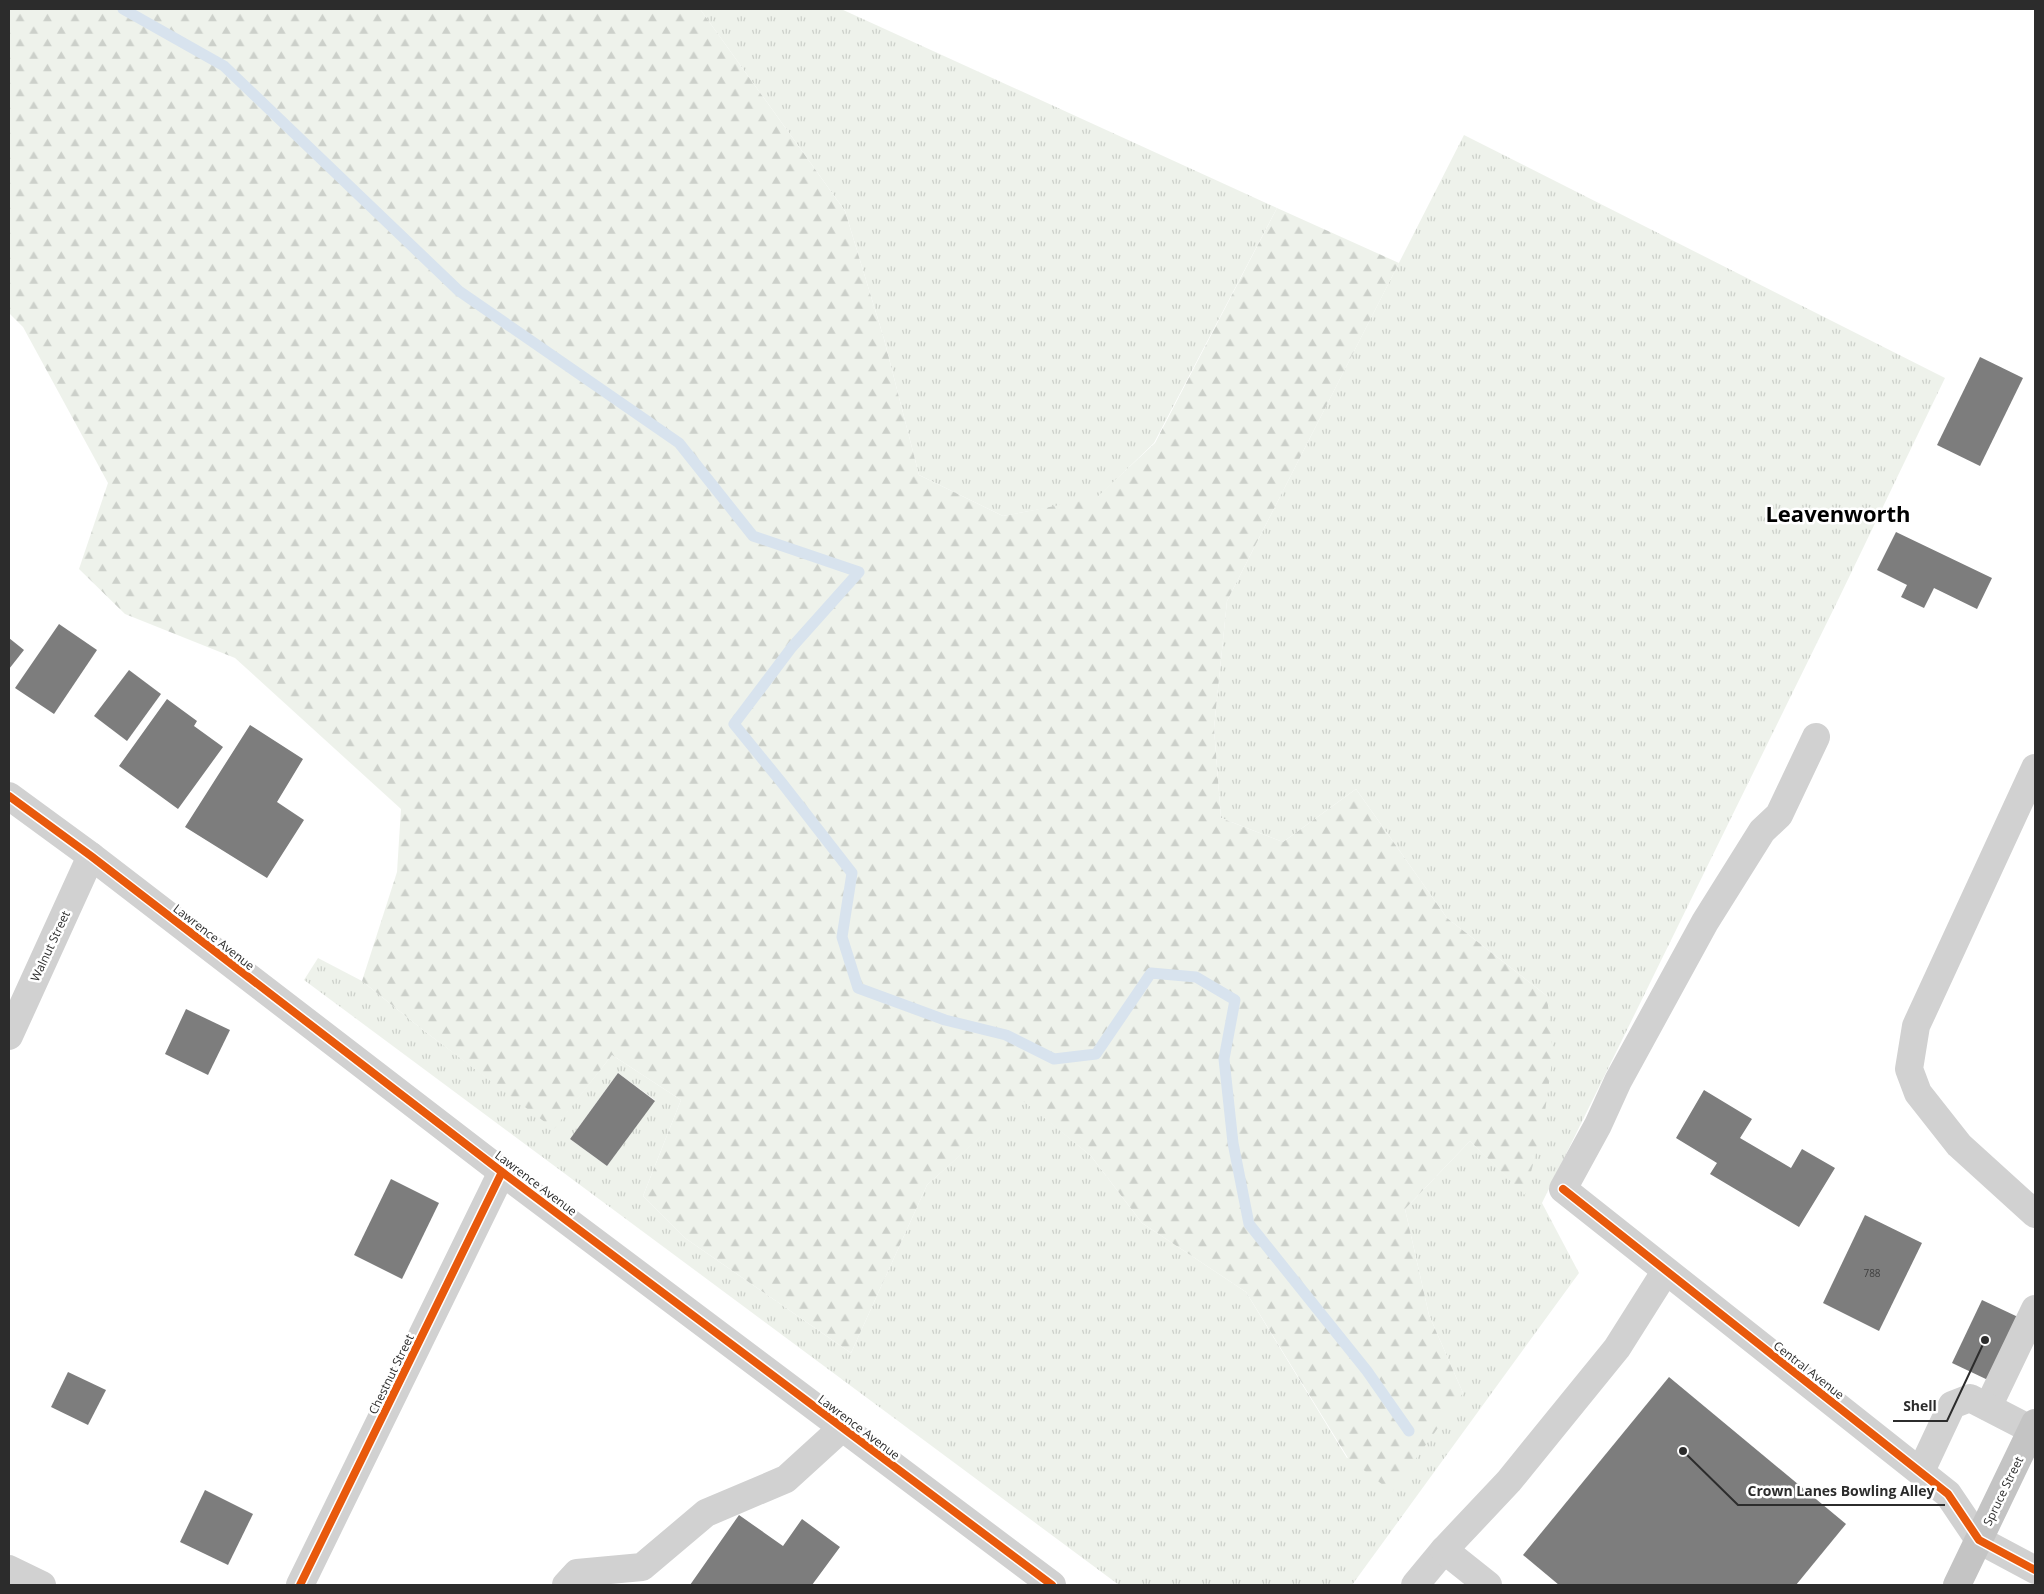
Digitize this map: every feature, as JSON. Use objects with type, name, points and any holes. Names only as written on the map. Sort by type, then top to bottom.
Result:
[{"type":"main road","name":"Spruce Street","points":[[1957,1585],[2033,1427]]},
{"type":"street","name":"Central Avenue","points":[[1816,737],[1779,815],[1762,831],[1704,922],[1618,1081],[1598,1125],[1563,1190],[1665,1272],[1921,1471],[1948,1494],[1979,1540],[2035,1570]]},
{"type":"street","points":[[2035,768],[1916,1026],[1909,1069],[1918,1094],[1959,1145],[2035,1214]]},
{"type":"street","name":"Lawrence Avenue","points":[[9,796],[91,856],[502,1172],[1052,1585]]},
{"type":"street","name":"Walnut Street","points":[[9,1036],[91,856]]},
{"type":"street","name":"Chestnut Street","points":[[300,1585],[502,1172]]},
{"type":"street","points":[[1415,1585],[1444,1550],[1509,1481],[1617,1348],[1665,1272]]},
{"type":"street","points":[[1988,1407],[2035,1309]]},
{"type":"street","points":[[1921,1471],[1952,1405],[1970,1398],[2033,1427]]},
{"type":"street","points":[[566,1585],[577,1573],[642,1567],[706,1513],[786,1479],[842,1428]]},
{"type":"street","points":[[1444,1550],[1488,1585]]},
{"type":"street","points":[[9,1569],[42,1585]]},
{"type":"green space","points":[[9,9],[700,9],[845,211],[884,339],[919,475],[1003,516],[1096,498],[1155,443],[1277,208],[1399,263],[1227,601],[1214,728],[1221,818],[1283,842],[1356,789],[1447,918],[1547,996],[1553,1054],[1543,1126],[1525,1195],[1470,1141],[1405,1209],[1429,1315],[1463,1393],[1392,1492],[1348,1458],[1246,1292],[1142,1223],[1091,1156],[1022,1100],[927,1185],[851,1353],[685,1238],[643,1196],[681,1100],[612,1055],[554,1129],[423,1030],[362,981],[397,872],[401,809],[235,658],[125,614],[79,569],[108,483],[23,327],[9,313]]},
{"type":"green space","points":[[700,9],[841,9],[1277,208],[1154,443],[1096,499],[1003,516],[919,475],[884,339],[845,211]]},
{"type":"green space","points":[[1464,135],[1945,378],[1542,1203],[1579,1273],[1352,1585],[1119,1585],[304,980],[318,958],[362,981],[423,1030],[554,1128],[612,1055],[681,1100],[643,1196],[685,1238],[851,1353],[927,1185],[1022,1099],[1091,1156],[1142,1223],[1246,1292],[1347,1458],[1463,1393],[1429,1315],[1405,1209],[1470,1141],[1525,1194],[1547,996],[1447,918],[1356,789],[1283,842],[1221,818],[1214,728],[1227,601]],"holes":[[[618,1073],[655,1100],[607,1166],[570,1139]]]},
{"type":"building","points":[[1980,357],[2023,378],[1980,466],[1937,445]]},
{"type":"building","points":[[1896,532],[1992,578],[1977,609],[1934,588],[1924,608],[1901,597],[1907,585],[1877,570]]},
{"type":"building","points":[[59,624],[97,650],[54,714],[15,688]]},
{"type":"building","points":[[9,638],[24,650],[9,669]]},
{"type":"building","points":[[129,670],[161,694],[127,741],[94,716]]},
{"type":"building","points":[[167,699],[197,721],[194,726],[223,747],[178,809],[119,766]]},
{"type":"building","points":[[250,725],[303,759],[277,802],[304,820],[267,878],[185,827]]},
{"type":"building","points":[[186,1009],[230,1030],[208,1075],[165,1054]]},
{"type":"building","points":[[618,1073],[655,1101],[607,1166],[570,1139]]},
{"type":"building","points":[[1704,1090],[1752,1119],[1740,1138],[1791,1168],[1802,1149],[1835,1168],[1799,1227],[1710,1174],[1717,1163],[1676,1138]]},
{"type":"building","points":[[391,1179],[439,1203],[402,1279],[354,1255]]},
{"type":"building","points":[[1865,1215],[1922,1243],[1879,1331],[1823,1303]]},
{"type":"building","points":[[1982,1300],[2018,1317],[1988,1380],[1952,1363]]},
{"type":"building","points":[[68,1372],[106,1390],[88,1425],[51,1407]]},
{"type":"building","points":[[1669,1377],[1846,1524],[1796,1585],[1559,1585],[1523,1555]]},
{"type":"building","points":[[205,1490],[253,1514],[228,1565],[180,1542]]},
{"type":"building","points":[[739,1515],[783,1546],[802,1519],[840,1547],[812,1585],[690,1585]]},
{"type":"waterway","points":[[123,9],[224,66],[459,291],[679,443],[753,536],[859,572],[792,647],[734,724],[852,873],[842,937],[858,988],[945,1020],[1006,1035],[1054,1059],[1096,1054],[1151,973],[1196,977],[1235,1000],[1224,1059],[1233,1143],[1249,1224],[1367,1371],[1409,1431]]},
{"type":"cycle path","points":[[9,796],[91,856],[502,1172],[1052,1585]]},
{"type":"cycle path","points":[[300,1585],[502,1172]]},
{"type":"cycle path","points":[[1563,1189],[1948,1494],[1979,1540],[2035,1570]]},
{"type":"place","name":"Shell","points":[[1985,1340]]},
{"type":"place","name":"Crown Lanes Bowling Alley","points":[[1683,1451]]},
{"type":"district","name":"Leavenworth","points":[[1838,513]]}]
